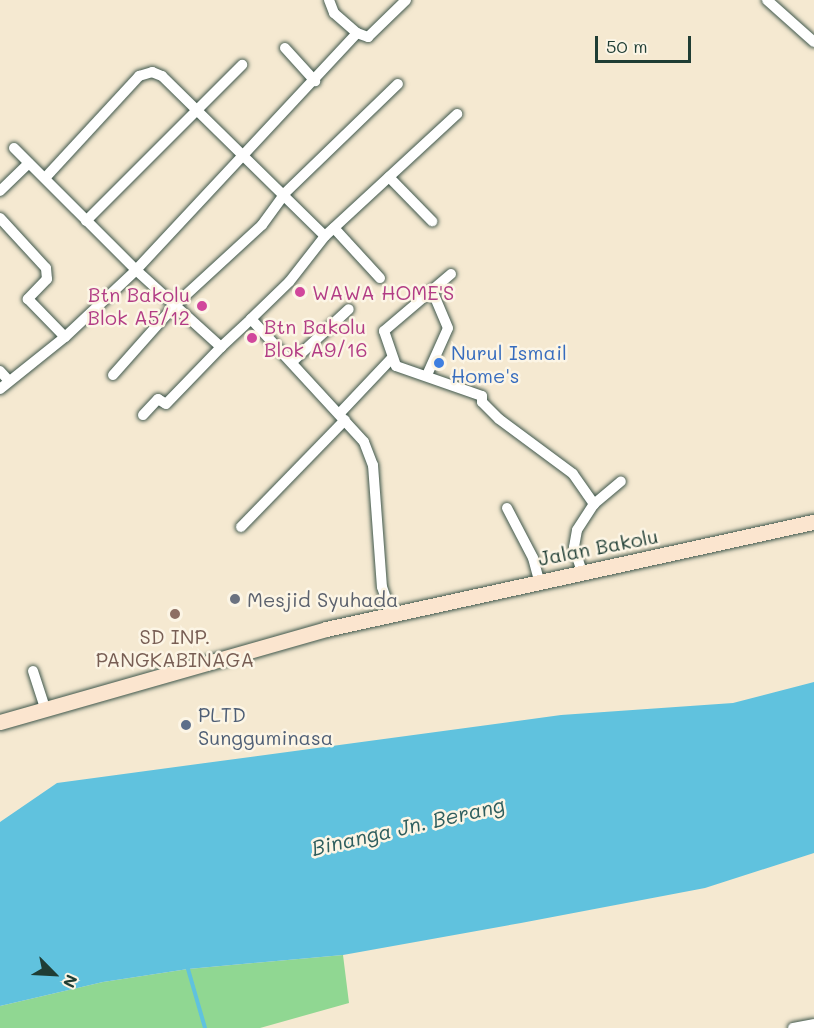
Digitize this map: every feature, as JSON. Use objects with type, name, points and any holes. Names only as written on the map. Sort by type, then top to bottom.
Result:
[{"type":"main road","name":"Jalan Bakolu","points":[[0,722],[43,704],[391,614],[814,522]]},
{"type":"street","points":[[329,0],[334,13],[357,33],[375,35],[406,0]]},
{"type":"street","points":[[767,0],[814,42]]},
{"type":"street","points":[[0,371],[4,385],[65,337],[136,270],[242,152],[315,81],[357,33]]},
{"type":"street","points":[[285,48],[315,81]]},
{"type":"street","points":[[86,222],[194,109],[242,65]]},
{"type":"street","points":[[45,178],[117,98],[145,73],[162,76],[194,109],[285,193],[325,236]]},
{"type":"street","points":[[113,375],[176,304],[262,225],[285,193],[398,84]]},
{"type":"street","points":[[143,415],[158,399],[166,404],[221,346],[289,282],[325,236],[457,114]]},
{"type":"street","points":[[14,148],[136,270],[221,346]]},
{"type":"street","points":[[0,191],[29,163]]},
{"type":"street","points":[[389,177],[432,221]]},
{"type":"street","points":[[0,218],[46,268],[47,279],[28,299],[65,337]]},
{"type":"street","points":[[334,228],[380,278]]},
{"type":"street","points":[[451,274],[433,293],[384,331],[396,366],[482,396],[483,402],[499,419],[573,474],[594,504]]},
{"type":"street","points":[[427,375],[448,328],[433,293]]},
{"type":"street","points":[[293,361],[349,309]]},
{"type":"street","points":[[251,319],[293,361],[364,442],[373,465],[382,586],[391,614]]},
{"type":"street","points":[[241,527],[392,358]]},
{"type":"street","points":[[582,572],[575,540],[594,504],[621,481]]},
{"type":"street","points":[[507,508],[539,580]]},
{"type":"street","points":[[33,671],[43,704]]},
{"type":"street","points":[[793,1028],[814,1024]]},
{"type":"green space","points":[[343,955],[349,1003],[260,1028],[0,1028],[0,1006],[103,982],[188,969]]},
{"type":"water","name":"Binanga Jn. Berang","points":[[814,682],[814,853],[705,888],[521,923],[343,955],[188,969],[103,982],[0,1006],[0,822],[57,783],[561,715],[733,703]]},
{"type":"waterway","points":[[188,969],[205,1028]]},
{"type":"place","name":"WAWA HOME'S","points":[[300,292]]},
{"type":"place","name":"Btn Bakolu Blok A5/12","points":[[202,306]]},
{"type":"place","name":"Btn Bakolu Blok A9/16","points":[[252,338]]},
{"type":"place","name":"Nurul Ismail Home's","points":[[439,363]]},
{"type":"place","name":"Mesjid Syuhada","points":[[235,599]]},
{"type":"place","name":"SD INP. PANGKABINAGA","points":[[175,614]]},
{"type":"place","name":"PLTD Sungguminasa","points":[[186,725]]}]
